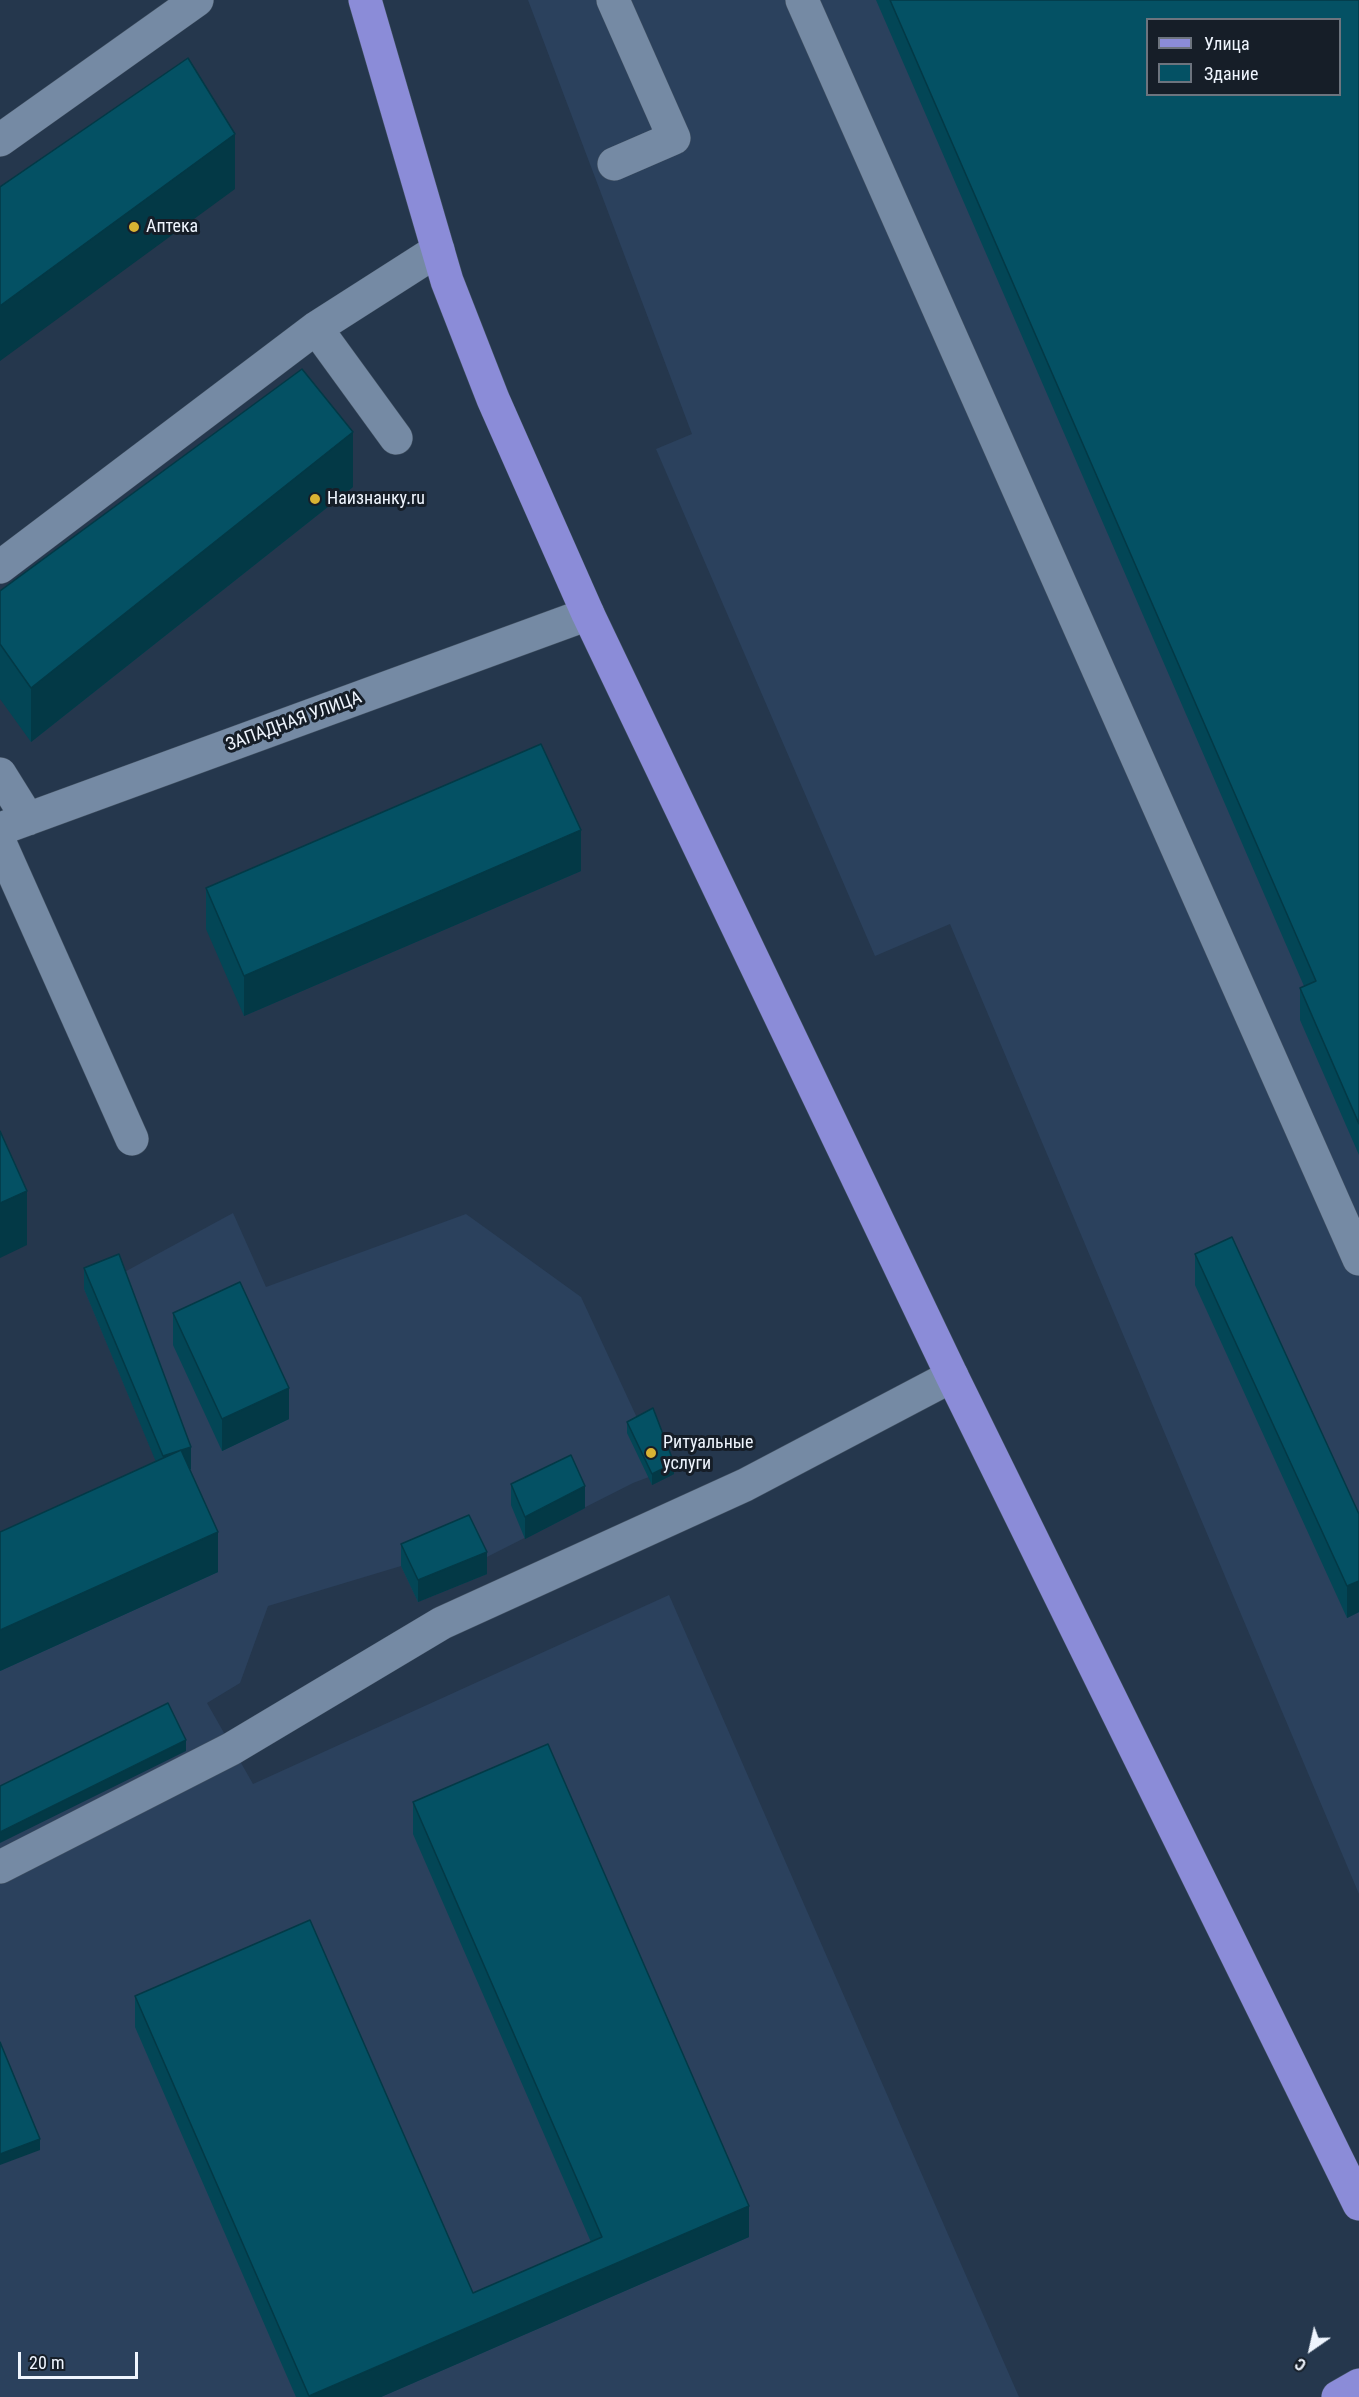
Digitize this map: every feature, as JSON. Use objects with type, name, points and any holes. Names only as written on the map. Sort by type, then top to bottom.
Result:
[{"type":"main road","points":[[365,0],[447,281],[493,399],[588,614],[952,1376],[1359,2204]]},
{"type":"main road","points":[[1338,2397],[1359,2385]]},
{"type":"street","points":[[0,140],[196,0]]},
{"type":"street","points":[[613,0],[674,138],[614,164]]},
{"type":"street","points":[[802,0],[1359,1259]]},
{"type":"street","points":[[0,567],[316,328],[438,250]]},
{"type":"street","points":[[316,328],[396,438]]},
{"type":"street","name":"ЗАПАДНАЯ УЛИЦА","points":[[14,824],[588,614]]},
{"type":"street","points":[[0,774],[14,824]]},
{"type":"street","points":[[0,843],[132,1139]]},
{"type":"street","points":[[0,1867],[231,1749],[442,1623],[745,1485],[952,1376]]},
{"type":"shaded area","points":[[528,0],[1359,0],[1359,1894],[950,924],[875,956],[656,449],[692,434]]},
{"type":"shaded area","points":[[233,1213],[266,1287],[466,1214],[581,1297],[638,1420],[657,1474],[633,1483],[481,1560],[487,1574],[418,1602],[401,1566],[268,1606],[240,1683],[207,1703],[253,1784],[669,1595],[1019,2397],[0,2397],[0,1572],[163,1478],[84,1289],[119,1275]]},
{"type":"building","points":[[890,0],[1359,0],[1359,1124],[1300,988],[1316,981]]},
{"type":"building","points":[[188,58],[235,134],[0,306],[0,187]]},
{"type":"building","points":[[302,369],[353,432],[31,688],[0,644],[0,591]]},
{"type":"building","points":[[541,744],[581,830],[244,976],[206,888]]},
{"type":"building","points":[[0,1131],[27,1191],[0,1203]]},
{"type":"building","points":[[1232,1237],[1359,1514],[1359,1581],[1347,1586],[1195,1254]]},
{"type":"building","points":[[119,1254],[191,1447],[163,1456],[84,1268]]},
{"type":"building","points":[[240,1282],[289,1388],[222,1419],[173,1313]]},
{"type":"building","name":"Ритуальные услуги","points":[[653,1408],[674,1463],[652,1474],[627,1422]]},
{"type":"building","points":[[181,1450],[218,1532],[0,1630],[0,1532]]},
{"type":"building","points":[[571,1455],[585,1486],[525,1517],[511,1484]]},
{"type":"building","points":[[469,1515],[487,1552],[418,1580],[401,1544]]},
{"type":"building","points":[[168,1703],[186,1740],[0,1832],[0,1786]]},
{"type":"building","points":[[548,1744],[749,2206],[309,2396],[135,1996],[310,1920],[473,2293],[602,2237],[413,1802]]},
{"type":"building","points":[[0,2042],[40,2139],[0,2154]]},
{"type":"place","name":"Аптека","points":[[134,227]]},
{"type":"place","name":"Наизнанку.ru","points":[[315,499]]},
{"type":"place","name":"Ритуальные услуги","points":[[651,1453]]}]
